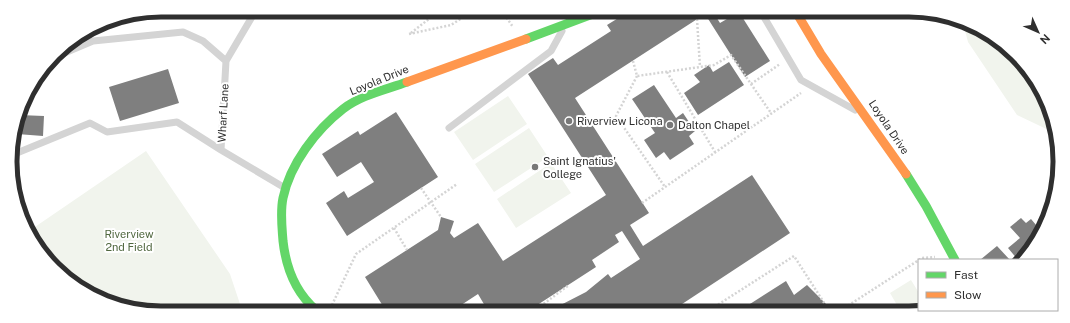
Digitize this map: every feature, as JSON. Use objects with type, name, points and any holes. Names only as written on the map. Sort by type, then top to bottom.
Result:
[{"type":"street","name":"Loyola Drive","points":[[312,306],[298,291],[286,264],[281,212],[285,188],[292,173],[312,141],[333,116],[353,102],[373,94],[585,17]]},
{"type":"street","name":"Loyola Drive","points":[[799,17],[821,53],[869,118],[927,207],[954,259]]},
{"type":"lane","name":"Wharf Lane","points":[[252,17],[226,61],[221,150],[285,188]]},
{"type":"lane","points":[[764,17],[801,80],[869,118]]},
{"type":"lane","points":[[449,128],[551,51],[565,25]]},
{"type":"lane","points":[[68,52],[93,41],[183,32],[203,41],[226,61]]},
{"type":"lane","points":[[17,153],[90,123],[107,132],[176,122],[221,150]]},
{"type":"path","points":[[431,17],[409,34],[451,25],[464,17]]},
{"type":"path","points":[[697,19],[700,67]]},
{"type":"path","points":[[637,76],[714,65],[731,55],[771,113]]},
{"type":"path","points":[[633,61],[637,76],[616,116],[665,187]]},
{"type":"path","points":[[751,84],[784,62]]},
{"type":"path","points":[[667,72],[715,152]]},
{"type":"path","points":[[642,203],[811,85]]},
{"type":"path","points":[[332,306],[356,254],[457,184]]},
{"type":"path","points":[[421,188],[441,217]]},
{"type":"path","points":[[394,228],[407,250]]},
{"type":"path","points":[[920,259],[936,259],[933,250]]},
{"type":"path","points":[[716,306],[794,256],[826,306]]},
{"type":"path","points":[[847,306],[918,261]]},
{"type":"path","points":[[541,306],[569,286]]},
{"type":"green space","points":[[964,28],[989,41],[1011,59],[1034,89],[1042,106],[1049,130],[1017,115],[968,42]]},
{"type":"green space","points":[[508,96],[527,124],[473,160],[454,132]]},
{"type":"green space","points":[[529,128],[548,157],[494,192],[475,164]]},
{"type":"green space","name":"Riverview 2nd Field","points":[[146,151],[230,274],[241,306],[152,306],[124,301],[106,295],[81,282],[59,264],[41,242],[33,228]]},
{"type":"green space","points":[[551,163],[571,193],[516,228],[497,199]]},
{"type":"green space","points":[[911,280],[918,291],[918,306],[898,306],[890,293]]},
{"type":"building","points":[[620,17],[700,17],[575,98],[649,213],[630,225],[643,246],[752,175],[790,233],[679,306],[559,306],[586,292],[608,274],[611,278],[640,259],[622,231],[615,235],[619,242],[592,260],[596,267],[536,306],[485,306],[478,294],[460,306],[383,306],[365,277],[438,230],[441,217],[454,221],[450,233],[454,238],[478,223],[503,261],[606,195],[528,74],[553,58],[558,65],[611,31],[607,25]]},
{"type":"building","points":[[707,17],[716,17],[720,23],[730,17],[742,17],[770,61],[745,77]]},
{"type":"building","points":[[729,62],[744,85],[698,115],[684,93],[700,82],[694,75],[709,65],[713,72]]},
{"type":"building","points":[[168,69],[179,103],[120,121],[109,87]]},
{"type":"building","name":"Dalton Chapel","points":[[654,85],[676,118],[683,113],[695,131],[689,136],[694,144],[670,160],[664,152],[656,158],[644,140],[655,133],[632,99]]},
{"type":"building","points":[[396,112],[438,177],[347,236],[326,203],[344,191],[348,198],[374,182],[361,162],[337,177],[322,154],[358,131],[360,135]]},
{"type":"building","points":[[25,115],[44,116],[43,136],[20,134]]},
{"type":"building","points":[[1021,218],[1026,223],[1031,219],[1037,226],[1029,242],[1016,258],[1008,248],[1020,238],[1010,227]]},
{"type":"building","points":[[997,246],[1009,259],[981,259]]},
{"type":"building","points":[[786,281],[794,295],[807,285],[828,306],[747,306]]},
{"type":"traffic: fast","points":[[526,39],[585,17]]},
{"type":"traffic: fast","points":[[312,306],[297,287],[286,261],[281,214],[286,185],[298,160],[314,137],[333,117],[358,100],[407,82]]},
{"type":"traffic: fast","points":[[906,174],[926,206],[954,259]]},
{"type":"traffic: slow","points":[[799,17],[821,54],[906,174]]},
{"type":"traffic: slow","points":[[407,82],[526,39]]},
{"type":"place","name":"Riverview Licona","points":[[569,121]]},
{"type":"place","name":"Dalton Chapel","points":[[670,125]]},
{"type":"place","name":"Saint Ignatius' College","points":[[535,167]]}]
